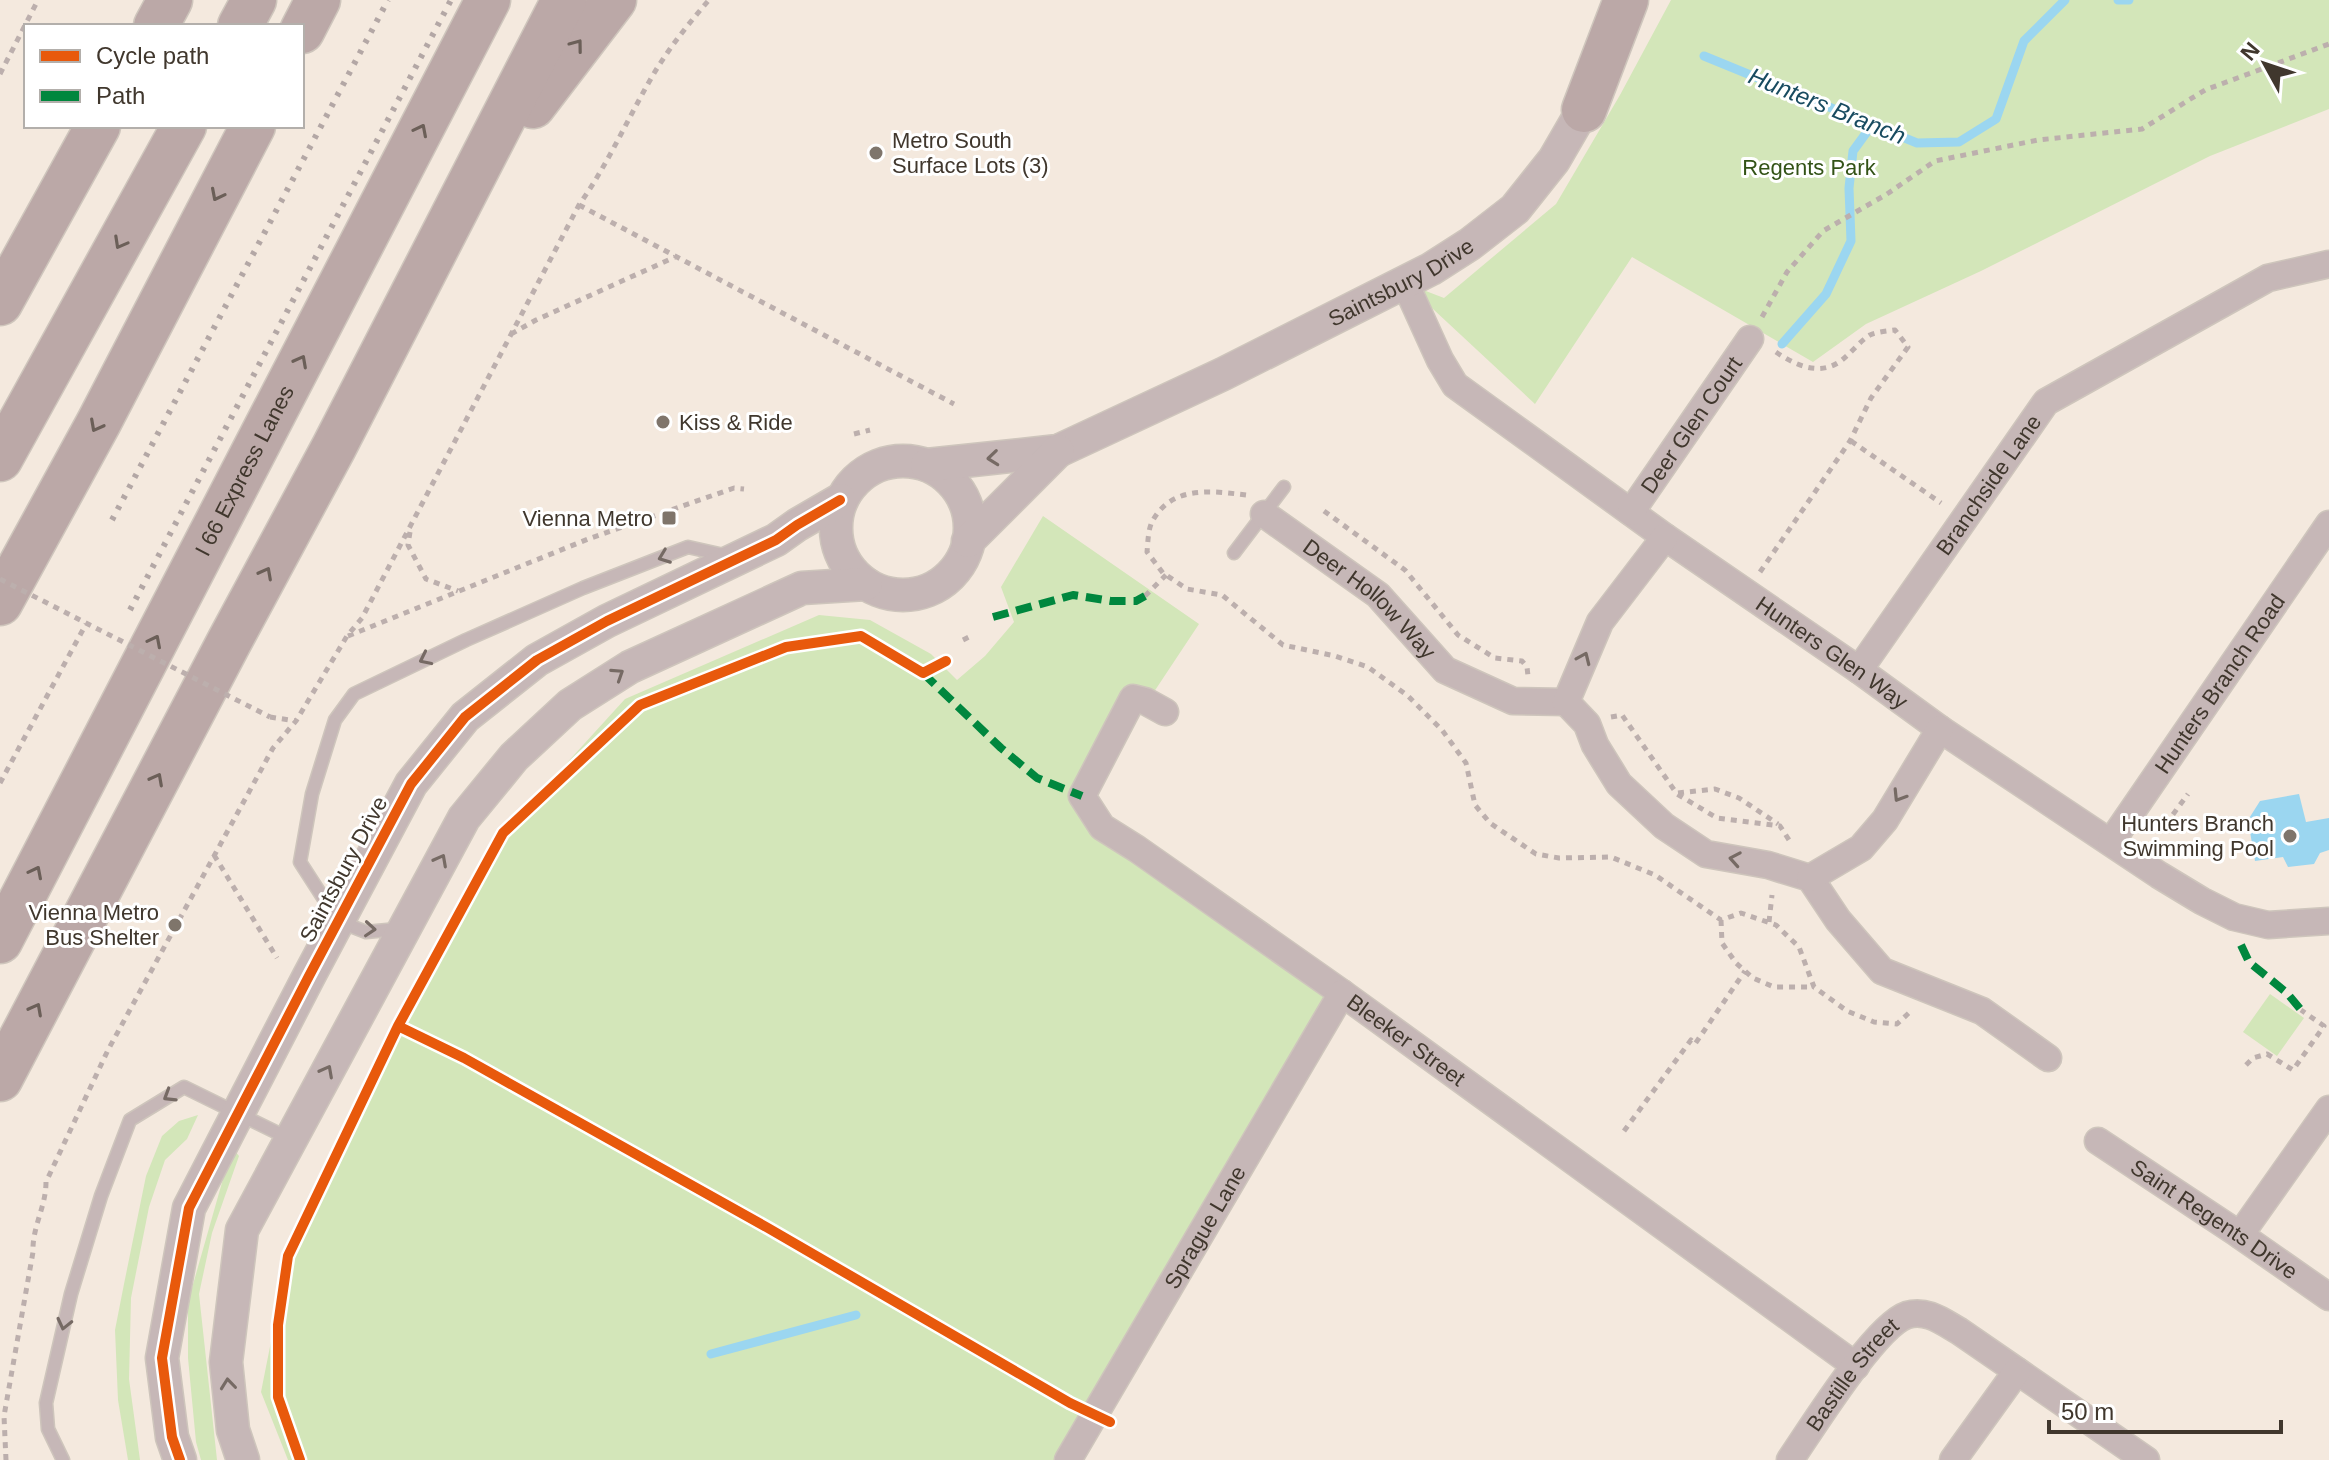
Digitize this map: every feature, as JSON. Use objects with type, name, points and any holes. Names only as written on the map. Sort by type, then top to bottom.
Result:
[{"type":"highway","points":[[150,24],[163,0]]},
{"type":"highway","points":[[157,24],[170,0]]},
{"type":"highway","points":[[241,24],[254,0]]},
{"type":"highway","points":[[304,27],[318,0]]},
{"type":"highway","name":"I 66 Express Lanes","points":[[0,941],[488,0]]},
{"type":"highway","points":[[0,1079],[334,447],[564,0]]},
{"type":"highway","points":[[334,447],[533,105],[614,0]]},
{"type":"highway","points":[[1584,110],[1626,0]]},
{"type":"highway","points":[[0,303],[97,128]]},
{"type":"highway","points":[[0,459],[183,128]]},
{"type":"highway","points":[[0,603],[99,422],[252,128]]},
{"type":"street","name":"Saintsbury Drive","points":[[927,465],[1058,451],[1223,374],[1405,283],[1470,244],[1515,209],[1554,160],[1643,0]]},
{"type":"street","name":"Branchside Lane","points":[[1859,670],[2046,402],[2268,278],[2329,264]]},
{"type":"street","name":"Hunters Glen Way","points":[[1405,283],[1440,360],[1455,385],[1665,537],[1940,729],[2159,875],[2234,917],[2268,925],[2329,921]]},
{"type":"street","name":"Deer Glen Court","points":[[1631,512],[1752,335]]},
{"type":"street","name":"Saintsbury Drive","points":[[968,541],[1058,451]]},
{"type":"street","points":[[916,460],[927,465],[950,480],[963,498],[969,519],[968,541],[960,561],[947,579],[928,590],[907,595],[885,593],[866,584],[849,569],[839,550],[835,528],[840,500],[866,471],[887,463],[916,460]]},
{"type":"street","name":"Saintsbury Drive","points":[[180,1460],[172,1437],[162,1358],[189,1208],[411,784],[465,717],[537,660],[607,621],[776,540],[840,500]]},
{"type":"street","name":"Deer Hollow Way","points":[[1264,514],[1378,595],[1445,670],[1513,701],[1566,702]]},
{"type":"street","name":"Hunters Branch Road","points":[[2111,842],[2329,524]]},
{"type":"street","points":[[1665,537],[1600,622],[1566,702],[1587,724],[1595,745],[1619,784],[1664,826],[1706,854],[1768,865],[1810,878],[1838,920],[1882,971],[1982,1011],[2048,1058]]},
{"type":"street","points":[[243,1460],[233,1430],[226,1362],[242,1230],[464,818],[514,757],[570,705],[630,667],[802,588],[866,584]]},
{"type":"street","name":"Bleeker Street","points":[[1165,712],[1133,698],[1082,796],[1102,827],[1342,993],[1856,1366]]},
{"type":"street","points":[[1810,878],[1861,848],[1885,820],[1940,729]]},
{"type":"street","name":"Sprague Lane","points":[[1068,1460],[1342,993]]},
{"type":"street","points":[[2240,1235],[2329,1109]]},
{"type":"street","name":"Saint Regents Drive","points":[[2098,1141],[2329,1297]]},
{"type":"street","name":"Bastille Street","points":[[1790,1460],[1856,1366],[1890,1325],[1909,1314],[1930,1314],[2017,1371]]},
{"type":"street","points":[[1953,1460],[2017,1371],[2146,1460]]},
{"type":"lane","points":[[1234,553],[1284,487]]},
{"type":"lane","points":[[404,928],[366,932],[338,921],[300,862],[312,794],[335,720],[354,694],[583,588],[688,547],[739,558]]},
{"type":"lane","points":[[63,1460],[48,1429],[46,1403],[71,1294],[101,1196],[130,1120],[184,1087],[290,1139]]},
{"type":"path","points":[[26,24],[38,0]]},
{"type":"path","points":[[6,1460],[4,1416],[33,1252],[32,1237],[46,1199],[46,1182],[108,1050],[273,748],[296,721],[347,636],[362,618],[579,205],[596,181],[655,72],[684,28],[709,0]]},
{"type":"path","points":[[0,74],[24,27]]},
{"type":"path","points":[[1760,573],[1850,441],[1871,398],[1908,347],[1895,330],[1871,335],[1829,368],[1805,368],[1791,363],[1752,335],[1787,272],[1823,231],[1887,194],[1935,161],[2038,140],[2142,129],[2205,90],[2329,44]]},
{"type":"path","points":[[579,205],[954,404]]},
{"type":"path","points":[[510,334],[675,257]]},
{"type":"path","points":[[854,434],[870,430]]},
{"type":"path","points":[[1850,441],[1946,506]]},
{"type":"path","points":[[347,636],[588,539],[734,488],[744,489]]},
{"type":"path","points":[[1219,492],[1198,491],[1170,500],[1151,522],[1147,552],[1166,575],[1187,589],[1222,595],[1283,645],[1368,667],[1408,696],[1442,730],[1466,763],[1475,805],[1490,823],[1536,854],[1559,858],[1611,857],[1655,875],[1721,920]]},
{"type":"path","points":[[1324,511],[1405,570],[1458,635],[1495,658],[1522,661],[1527,667],[1529,686]]},
{"type":"path","points":[[411,524],[408,545],[426,579],[459,592]]},
{"type":"path","points":[[1145,596],[1166,575]]},
{"type":"path","points":[[0,579],[270,717],[296,721]]},
{"type":"path","points":[[0,783],[86,624]]},
{"type":"path","points":[[963,640],[971,636]]},
{"type":"path","points":[[1604,718],[1622,715],[1677,794],[1717,818],[1780,826]]},
{"type":"path","points":[[1677,794],[1715,789],[1739,798],[1780,826],[1794,847]]},
{"type":"path","points":[[2155,822],[2163,828],[2188,794]]},
{"type":"path","points":[[214,855],[277,958]]},
{"type":"path","points":[[1721,920],[1741,913],[1776,925],[1799,947],[1814,987],[1847,1011],[1874,1022],[1897,1024],[1931,991]]},
{"type":"path","points":[[1721,920],[1722,943],[1736,963],[1753,978],[1774,987],[1814,987]]},
{"type":"path","points":[[1624,1131],[1691,1040],[1695,1044],[1745,971]]},
{"type":"path","points":[[2246,1065],[2253,1058],[2268,1052],[2293,1070],[2324,1026],[2301,1010]]},
{"type":"green space","name":"Regents Park","points":[[1671,0],[2329,0],[2329,109],[2210,156],[1981,271],[1866,324],[1813,362],[1632,257],[1535,404],[1405,283],[1444,298],[1556,204]]},
{"type":"green space","points":[[1043,516],[1199,624],[1079,805],[1323,985],[1327,1015],[1068,1460],[288,1460],[261,1392],[288,1256],[398,1026],[503,833],[625,699],[819,615],[870,620],[931,654],[957,680],[985,656],[1014,622],[1001,587]]},
{"type":"green space","points":[[2270,994],[2304,1018],[2277,1056],[2243,1032]]},
{"type":"green space","points":[[198,1115],[187,1139],[165,1160],[149,1207],[131,1298],[129,1379],[140,1460],[128,1460],[118,1400],[115,1330],[124,1284],[146,1176],[162,1136],[179,1121]]},
{"type":"green space","points":[[235,1151],[239,1156],[212,1233],[199,1294],[217,1460],[201,1460],[196,1442],[188,1358],[188,1302],[223,1179]]},
{"type":"water","name":"Hunters Branch Swimming Pool","points":[[2299,794],[2306,822],[2329,818],[2329,850],[2320,853],[2314,864],[2288,867],[2283,857],[2255,861],[2248,820],[2260,801]]},
{"type":"waterway","name":"Hunters Branch","points":[[1704,56],[1917,143],[1959,142],[1996,119],[2024,41],[2065,0]]},
{"type":"waterway","name":"Hunters Branch","points":[[2118,0],[2129,0]]},
{"type":"waterway","points":[[1782,344],[1826,294],[1851,241],[1849,188],[1853,151],[1872,125]]},
{"type":"waterway","points":[[711,1354],[856,1315]]},
{"type":"railway","points":[[112,520],[388,0]]},
{"type":"railway","points":[[130,610],[451,0]]},
{"type":"marked path","points":[[993,617],[1073,595],[1111,601],[1136,601],[1145,596]]},
{"type":"marked path","points":[[923,673],[1037,778],[1082,796]]},
{"type":"marked path","points":[[2241,945],[2249,962],[2287,993],[2301,1010]]},
{"type":"cycle path","points":[[180,1460],[172,1437],[162,1358],[189,1208],[411,784],[465,717],[537,660],[607,621],[776,540],[840,500]]},
{"type":"cycle path","points":[[300,1460],[278,1397],[278,1325],[288,1256],[398,1026],[503,833],[640,705],[786,647],[861,636],[923,673],[946,661]]},
{"type":"cycle path","points":[[398,1026],[464,1058],[768,1228],[1070,1403],[1110,1422]]},
{"type":"place","name":"Metro South Surface Lots (3)","points":[[876,153]]},
{"type":"place","name":"Kiss & Ride","points":[[663,422]]},
{"type":"place","name":"Vienna Metro","points":[[669,518]]},
{"type":"place","name":"Hunters Branch Swimming Pool","points":[[2290,836]]},
{"type":"place","name":"Vienna Metro Bus Shelter","points":[[175,925]]}]
